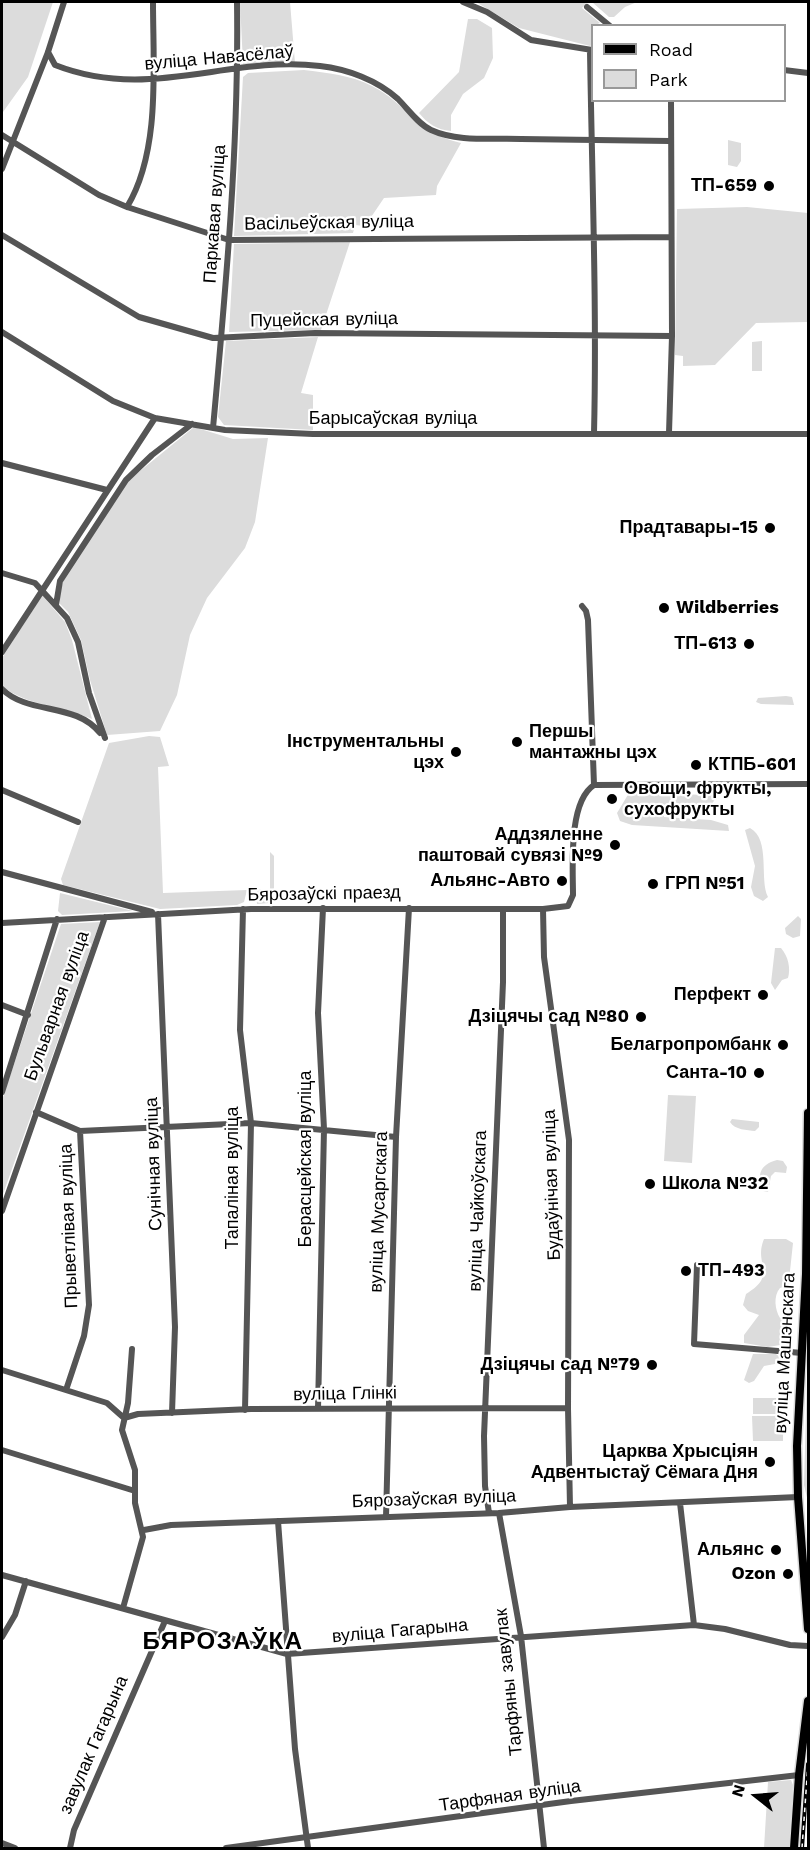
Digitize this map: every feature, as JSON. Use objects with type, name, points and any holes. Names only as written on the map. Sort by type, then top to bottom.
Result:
[{"type":"main road","name":"вуліца Машэнскага","points":[[808,1113],[807,1237],[797,1428],[798,1497],[808,1629]]},
{"type":"main road","points":[[794,1848],[799,1775],[808,1701]]},
{"type":"street","points":[[2,169],[48,52],[64,2]]},
{"type":"street","points":[[127,207],[137,190],[148,150],[153,81],[153,2]]},
{"type":"street","name":"Паркавая вуліца","points":[[213,428],[229,240],[238,68],[237,2]]},
{"type":"street","points":[[463,2],[487,12],[531,40],[591,50],[592,236],[596,336],[594,434]]},
{"type":"street","points":[[587,7],[608,24]]},
{"type":"street","name":"вуліца Навасёлаў","points":[[48,52],[51,61],[63,68],[109,80],[153,81],[238,68],[304,65],[344,71],[372,81],[396,98],[429,129],[444,135],[477,138],[670,141]]},
{"type":"street","points":[[786,70],[808,73]]},
{"type":"street","points":[[669,433],[672,336],[671,102]]},
{"type":"street","name":"Васільеўская вуліца","points":[[2,135],[99,195],[127,207],[229,240],[671,237]]},
{"type":"street","name":"Пуцейская вуліца","points":[[2,235],[139,317],[167,326],[221,337],[315,333],[672,336]]},
{"type":"street","name":"Барысаўская вуліца","points":[[2,332],[113,401],[155,418],[213,428],[313,434],[808,434]]},
{"type":"street","points":[[2,652],[155,418]]},
{"type":"street","points":[[56,605],[60,582],[126,480],[152,455],[192,424]]},
{"type":"street","points":[[2,463],[107,490]]},
{"type":"street","points":[[2,573],[35,583],[43,589],[74,631],[89,693],[105,738],[93,723],[79,716],[15,699],[2,689]]},
{"type":"street","points":[[543,909],[568,906],[571,902],[574,826],[581,805],[594,785],[588,621],[586,611],[582,606]]},
{"type":"street","points":[[594,785],[808,784]]},
{"type":"street","points":[[2,790],[78,822]]},
{"type":"street","points":[[2,872],[158,914]]},
{"type":"street","name":"Берасцейская вуліца","points":[[318,1409],[324,1129],[318,1013],[322,908]]},
{"type":"street","name":"вуліца Мусаргскага","points":[[386,1517],[396,1137],[409,908]]},
{"type":"street","name":"Бярозаўскі праезд","points":[[105,917],[243,909],[543,909]]},
{"type":"street","name":"Тапаліная вуліца","points":[[243,909],[240,1030],[251,1123],[245,1410]]},
{"type":"street","name":"вуліца Чайкоўскага","points":[[489,1513],[485,1486],[503,982],[503,909]]},
{"type":"street","name":"Будаўнічая вуліца","points":[[543,909],[544,957],[569,1140],[570,1507]]},
{"type":"street","name":"Сунічная вуліца","points":[[158,914],[175,1327],[172,1413]]},
{"type":"street","name":"Бульварная вуліца","points":[[2,1092],[57,919],[105,917],[2,1211]]},
{"type":"street","points":[[2,923],[57,919]]},
{"type":"street","name":"Бульварная вуліца","points":[[2,1005],[28,1014]]},
{"type":"street","name":"Прыветлівая вуліца","points":[[36,1112],[80,1131],[251,1123],[396,1137]]},
{"type":"street","name":"Прыветлівая вуліца","points":[[66,1390],[84,1336],[89,1305],[80,1131]]},
{"type":"street","points":[[697,1265],[694,1344],[802,1353]]},
{"type":"street","points":[[123,1608],[143,1544],[144,1530],[138,1514],[135,1470],[122,1430],[129,1403],[132,1349]]},
{"type":"street","points":[[2,1370],[107,1403],[124,1418]]},
{"type":"street","name":"вуліца Глінкі","points":[[124,1418],[138,1414],[245,1410],[568,1408]]},
{"type":"street","points":[[2,1450],[135,1491]]},
{"type":"street","name":"Бярозаўская вуліца","points":[[144,1530],[171,1525],[499,1513],[570,1507],[798,1497]]},
{"type":"street","points":[[680,1503],[694,1625]]},
{"type":"street","name":"Тарфяны завулак","points":[[499,1513],[520,1636],[544,1848]]},
{"type":"street","points":[[278,1521],[287,1654],[308,1848]]},
{"type":"street","name":"вуліца Гагарына","points":[[2,1575],[287,1654],[327,1653],[520,1636],[694,1625],[725,1629],[790,1645],[808,1646]]},
{"type":"street","points":[[2,1637],[15,1615],[26,1581]]},
{"type":"street","name":"завулак Гагарына","points":[[70,1848],[74,1830],[165,1621]]},
{"type":"street","name":"Тарфяная вуліца","points":[[226,1848],[538,1806],[799,1775]]},
{"type":"street","points":[[2,1843],[15,1848]]},
{"type":"green space","points":[[2,2],[53,2],[28,77],[3,112]]},
{"type":"green space","points":[[240,2],[290,2],[295,63],[243,64]]},
{"type":"green space","points":[[476,2],[587,2],[582,8],[600,23],[591,24],[590,46],[519,28]]},
{"type":"green space","points":[[592,2],[637,2],[625,7],[614,17],[609,17]]},
{"type":"green space","points":[[468,19],[477,19],[492,28],[493,58],[484,78],[463,94],[451,115],[451,131],[433,125],[419,113],[459,72]]},
{"type":"green space","points":[[304,70],[330,73],[364,82],[384,93],[432,132],[461,143],[437,186],[436,195],[384,198],[365,226],[355,225],[353,233],[234,236],[243,77],[248,73]]},
{"type":"green space","points":[[728,140],[741,143],[741,161],[737,167],[728,165]]},
{"type":"green space","points":[[747,207],[808,213],[808,322],[756,323],[715,365],[683,366],[683,356],[675,355],[677,209]]},
{"type":"green space","points":[[350,242],[321,330],[229,332],[234,244]]},
{"type":"green space","points":[[318,337],[301,393],[313,395],[313,430],[224,425],[218,417],[226,341]]},
{"type":"green space","points":[[762,341],[762,371],[752,371],[752,342]]},
{"type":"green space","points":[[194,427],[233,439],[268,438],[255,522],[245,548],[207,598],[190,635],[177,695],[160,731],[107,735],[90,680],[81,640],[68,612],[60,604],[60,592],[64,579],[129,480]]},
{"type":"green space","points":[[42,595],[65,622],[72,640],[92,719],[23,698],[2,686],[2,658]]},
{"type":"green space","points":[[792,697],[794,705],[756,702],[758,698]]},
{"type":"green space","points":[[149,736],[160,737],[169,766],[158,767],[163,893],[247,890],[244,902],[237,905],[160,909],[63,885],[61,879],[109,743]]},
{"type":"green space","points":[[629,793],[712,795],[715,799],[712,804],[663,808],[664,817],[711,820],[728,825],[729,831],[632,825],[620,821],[617,813]]},
{"type":"green space","points":[[750,828],[756,833],[763,850],[764,881],[768,897],[763,901],[754,896],[751,887],[755,866],[745,830]]},
{"type":"green space","points":[[270,852],[274,856],[274,897],[269,903],[257,904],[255,890],[270,889]]},
{"type":"green space","points":[[60,893],[133,911],[62,915],[58,911]]},
{"type":"green space","points":[[798,916],[801,919],[800,936],[793,938],[786,934],[785,928]]},
{"type":"green space","points":[[100,922],[2,1197],[2,1100],[61,924]]},
{"type":"green space","points":[[775,948],[781,948],[783,951],[789,970],[788,978],[782,980],[775,990],[771,983]]},
{"type":"green space","points":[[668,1095],[696,1096],[692,1163],[664,1161]]},
{"type":"green space","points":[[732,1119],[759,1122],[759,1127],[755,1131],[741,1129],[732,1125],[730,1122]]},
{"type":"green space","points":[[777,1160],[783,1161],[787,1167],[786,1173],[775,1172],[771,1176],[768,1192],[763,1191],[760,1180],[761,1171],[766,1165]]},
{"type":"green space","points":[[764,1239],[786,1239],[793,1243],[790,1271],[792,1284],[780,1288],[776,1295],[780,1318],[789,1320],[791,1326],[780,1345],[768,1347],[744,1343],[744,1335],[759,1315],[748,1311],[743,1305],[746,1294],[756,1287],[763,1275],[761,1248]]},
{"type":"green space","points":[[808,1338],[808,1502],[804,1485]]},
{"type":"green space","points":[[753,1354],[776,1354],[781,1358],[780,1363],[764,1366],[754,1381],[749,1383],[744,1380]]},
{"type":"green space","points":[[753,1398],[778,1398],[778,1414],[753,1414]]},
{"type":"green space","points":[[752,1416],[776,1416],[783,1424],[783,1441],[753,1441]]},
{"type":"green space","points":[[791,1780],[793,1785],[789,1848],[764,1848],[768,1782]]},
{"type":"railway","points":[[802,1848],[808,1764]]},
{"type":"place","name":"ТП-659","points":[[769,186]]},
{"type":"place","name":"Прадтавары-15","points":[[770,528]]},
{"type":"place","name":"Wildberries","points":[[664,608]]},
{"type":"place","name":"ТП-613","points":[[749,644]]},
{"type":"place","name":"Першы мантажны цэх","points":[[517,742]]},
{"type":"place","name":"Інструментальны цэх","points":[[456,752]]},
{"type":"place","name":"КТПБ-601","points":[[696,765]]},
{"type":"place","name":"Овощи, фрукты, сухофрукты","points":[[612,799]]},
{"type":"place","name":"Аддзяленне паштовай сувязі №9","points":[[615,845]]},
{"type":"place","name":"Альянс-Авто","points":[[562,881]]},
{"type":"place","name":"ГРП №51","points":[[653,884]]},
{"type":"place","name":"Перфект","points":[[763,995]]},
{"type":"place","name":"Дзіцячы сад №80","points":[[641,1017]]},
{"type":"place","name":"Белагропромбанк","points":[[783,1045]]},
{"type":"place","name":"Санта-10","points":[[759,1073]]},
{"type":"place","name":"Школа №32","points":[[650,1184]]},
{"type":"place","name":"ТП-493","points":[[686,1271]]},
{"type":"place","name":"Дзіцячы сад №79","points":[[652,1365]]},
{"type":"place","name":"Царква Хрысціян Адвентыстаў Сёмага Дня","points":[[770,1462]]},
{"type":"place","name":"Альянс","points":[[776,1550]]},
{"type":"place","name":"Ozon","points":[[788,1574]]},
{"type":"district","name":"БЯРОЗАЎКА","points":[[223,1642]]}]
